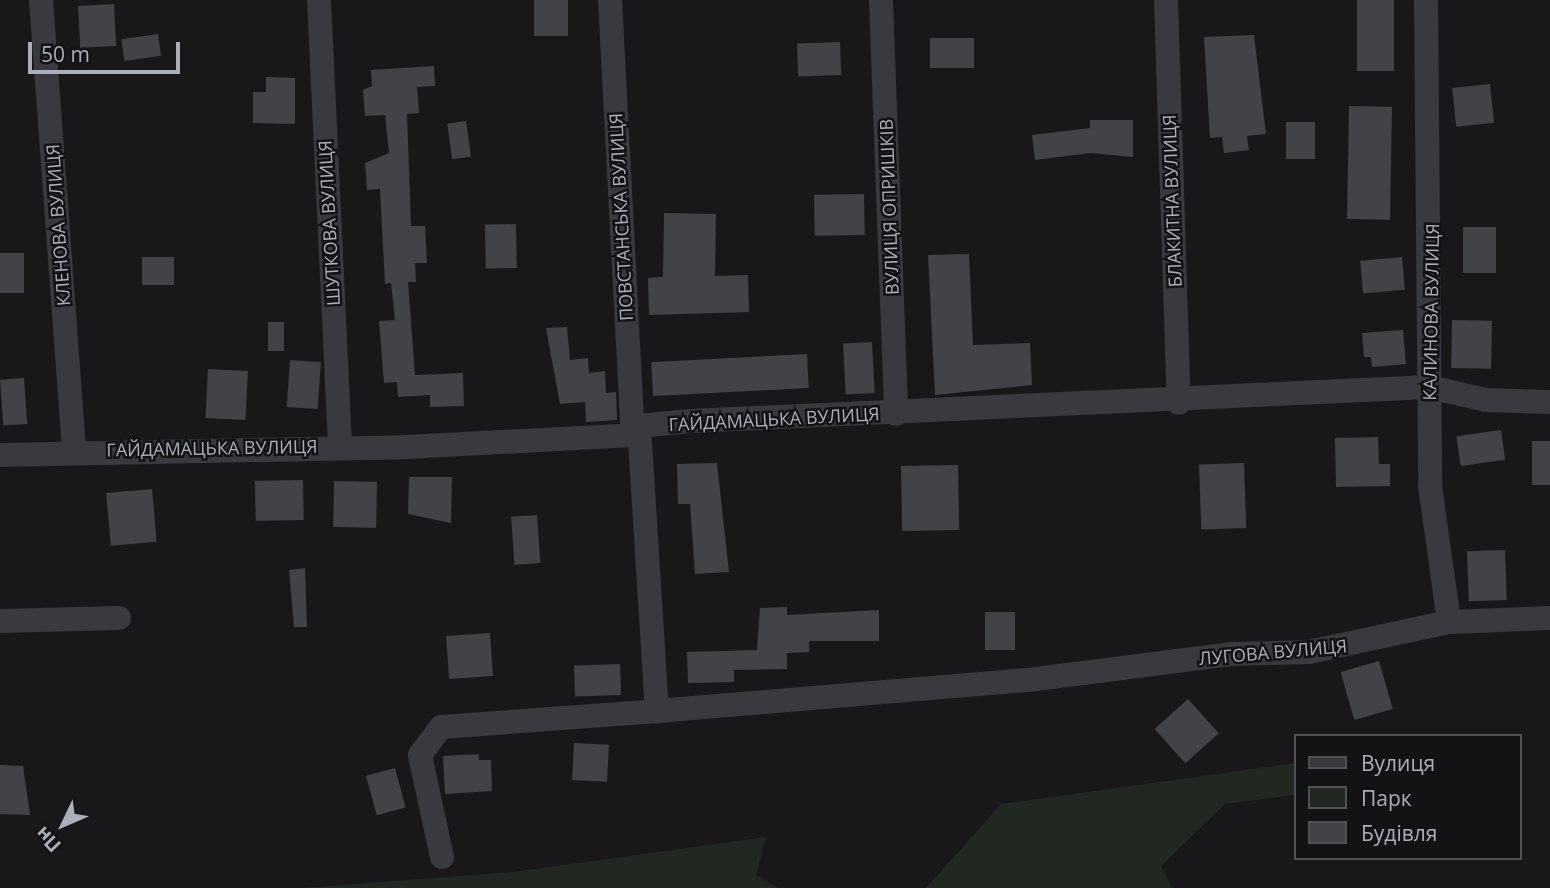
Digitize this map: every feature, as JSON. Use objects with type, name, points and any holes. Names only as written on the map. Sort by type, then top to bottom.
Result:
[{"type":"street","name":"КЛЕНОВА ВУЛИЦЯ","points":[[41,0],[74,450]]},
{"type":"street","name":"ШУТКОВА ВУЛИЦЯ","points":[[320,0],[340,447]]},
{"type":"street","name":"ПОВСТАНСЬКА ВУЛИЦЯ","points":[[610,0],[636,430],[657,712]]},
{"type":"street","name":"ВУЛИЦЯ ОПРИШКІВ","points":[[881,0],[896,414]]},
{"type":"street","name":"БЛАКИТНА ВУЛИЦЯ","points":[[1166,0],[1179,403]]},
{"type":"street","name":"КАЛИНОВА ВУЛИЦЯ","points":[[1426,0],[1433,276],[1429,387],[1430,486],[1449,622]]},
{"type":"street","name":"ГАЙДАМАЦЬКА ВУЛИЦЯ","points":[[0,455],[74,450],[340,447],[896,414],[1179,403],[1429,387],[1486,400],[1550,402]]},
{"type":"street","points":[[0,621],[119,618]]},
{"type":"street","name":"ЛУГОВА ВУЛИЦЯ","points":[[442,857],[420,755],[442,727],[657,712],[1036,679],[1232,654],[1310,652],[1449,622],[1550,618]]},
{"type":"green space","points":[[1294,763],[1294,795],[1225,804],[1161,866],[1172,888],[926,888],[1001,804]]},
{"type":"green space","points":[[766,837],[756,875],[778,888],[302,888],[513,872]]},
{"type":"building","points":[[534,0],[568,0],[568,36],[534,36]]},
{"type":"building","points":[[1357,0],[1394,0],[1394,71],[1357,71]]},
{"type":"building","points":[[114,4],[116,46],[80,48],[78,6]]},
{"type":"building","points":[[158,34],[161,56],[124,61],[121,39]]},
{"type":"building","points":[[1254,35],[1266,134],[1247,136],[1249,150],[1224,153],[1222,137],[1210,138],[1204,37]]},
{"type":"building","points":[[930,38],[974,38],[974,68],[930,68]]},
{"type":"building","points":[[840,42],[841,75],[798,76],[797,44]]},
{"type":"building","points":[[434,66],[435,86],[417,87],[419,113],[407,114],[411,226],[425,226],[427,263],[415,263],[416,282],[408,282],[415,375],[463,373],[464,406],[430,407],[430,395],[398,397],[397,382],[384,383],[379,321],[395,320],[391,283],[385,284],[380,189],[367,190],[365,163],[389,153],[385,115],[365,116],[363,90],[372,86],[371,70]]},
{"type":"building","points":[[266,77],[295,78],[295,124],[253,123],[253,92],[266,92]]},
{"type":"building","points":[[1490,84],[1494,123],[1456,127],[1452,88]]},
{"type":"building","points":[[1349,106],[1392,107],[1390,220],[1347,219]]},
{"type":"building","points":[[1090,120],[1133,120],[1133,157],[1090,153],[1035,160],[1032,135],[1090,128]]},
{"type":"building","points":[[466,121],[471,157],[452,159],[447,124]]},
{"type":"building","points":[[1286,122],[1315,122],[1315,159],[1286,159]]},
{"type":"building","points":[[864,194],[865,235],[815,236],[814,195]]},
{"type":"building","points":[[664,213],[716,214],[715,276],[748,275],[749,312],[649,315],[648,278],[663,277]]},
{"type":"building","points":[[516,224],[517,268],[486,269],[485,225]]},
{"type":"building","points":[[1463,227],[1496,227],[1496,273],[1463,273]]},
{"type":"building","points":[[0,253],[24,253],[24,293],[0,293]]},
{"type":"building","points":[[969,254],[973,345],[1030,343],[1032,385],[935,395],[928,255]]},
{"type":"building","points":[[142,257],[174,257],[174,285],[142,285]]},
{"type":"building","points":[[1402,257],[1405,290],[1363,294],[1360,261]]},
{"type":"building","points":[[1452,320],[1492,321],[1491,369],[1451,368]]},
{"type":"building","points":[[268,322],[284,322],[284,351],[268,351]]},
{"type":"building","points":[[567,327],[570,360],[588,358],[589,373],[605,371],[606,393],[616,392],[617,420],[586,422],[585,402],[560,404],[546,328]]},
{"type":"building","points":[[1403,330],[1406,364],[1372,367],[1371,357],[1364,357],[1362,333]]},
{"type":"building","points":[[872,342],[875,393],[846,394],[843,344]]},
{"type":"building","points":[[807,354],[809,388],[653,396],[651,362]]},
{"type":"building","points":[[290,360],[321,362],[318,409],[287,407]]},
{"type":"building","points":[[208,369],[248,371],[245,420],[205,418]]},
{"type":"building","points":[[24,378],[27,424],[3,426],[0,380]]},
{"type":"building","points":[[1501,430],[1505,460],[1461,466],[1456,436]]},
{"type":"building","points":[[1378,437],[1379,464],[1390,464],[1390,486],[1336,487],[1335,438]]},
{"type":"building","points":[[1532,441],[1550,441],[1550,485],[1532,485]]},
{"type":"building","points":[[717,463],[729,572],[695,574],[690,504],[678,504],[677,464]]},
{"type":"building","points":[[1244,463],[1246,528],[1201,530],[1199,465]]},
{"type":"building","points":[[958,465],[959,530],[902,531],[901,466]]},
{"type":"building","points":[[409,477],[452,477],[451,523],[408,514]]},
{"type":"building","points":[[303,480],[304,520],[256,521],[255,481]]},
{"type":"building","points":[[334,481],[377,482],[376,528],[333,527]]},
{"type":"building","points":[[152,489],[157,542],[111,546],[106,493]]},
{"type":"building","points":[[537,515],[540,563],[514,565],[511,517]]},
{"type":"building","points":[[1505,550],[1507,600],[1469,601],[1467,551]]},
{"type":"building","points":[[305,568],[307,627],[294,627],[289,570]]},
{"type":"building","points":[[787,607],[787,615],[879,610],[879,641],[809,641],[809,652],[787,653],[787,669],[734,670],[734,682],[688,683],[687,652],[757,650],[760,608]]},
{"type":"building","points":[[985,612],[1015,612],[1015,650],[985,650]]},
{"type":"building","points":[[490,633],[493,676],[449,679],[446,636]]},
{"type":"building","points":[[1379,661],[1393,709],[1354,720],[1341,672]]},
{"type":"building","points":[[620,664],[621,695],[575,697],[574,666]]},
{"type":"building","points":[[1188,699],[1219,733],[1185,763],[1155,729]]},
{"type":"building","points":[[574,743],[609,745],[607,782],[572,780]]},
{"type":"building","points":[[479,754],[479,760],[491,760],[492,791],[445,794],[443,756]]},
{"type":"building","points":[[0,765],[23,766],[30,815],[0,814]]},
{"type":"building","points":[[395,768],[406,808],[377,815],[366,776]]}]
